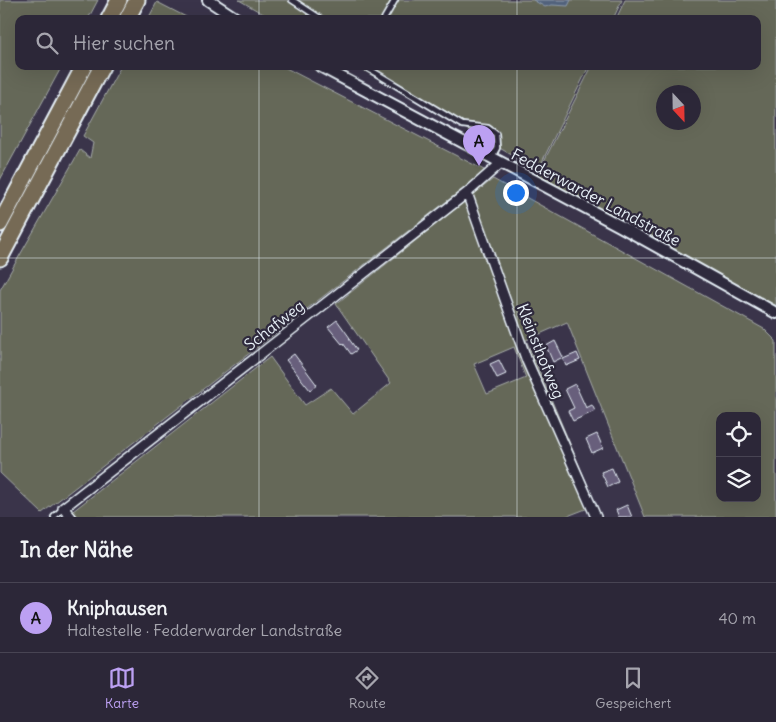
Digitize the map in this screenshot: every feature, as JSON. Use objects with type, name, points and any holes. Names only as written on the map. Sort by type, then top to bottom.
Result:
[{"type":"highway","points":[[111,15],[119,0]]},
{"type":"highway","points":[[129,15],[137,0]]},
{"type":"highway","points":[[0,224],[82,70]]},
{"type":"highway","points":[[0,258],[100,70]]},
{"type":"street","points":[[208,0],[231,15]]},
{"type":"street","name":"Fedderwarder Landstraße","points":[[327,70],[687,263],[776,313]]},
{"type":"street","name":"Schafweg","points":[[63,508],[467,194],[496,160]]},
{"type":"street","name":"Kleinsthofweg","points":[[467,194],[527,361],[596,517]]},
{"type":"street","points":[[63,508],[71,517]]},
{"type":"lane","points":[[292,0],[315,15]]},
{"type":"lane","points":[[386,15],[395,0]]},
{"type":"lane","points":[[371,70],[462,126],[488,128],[496,134],[498,148],[496,160]]},
{"type":"lane","points":[[54,517],[63,508]]},
{"type":"green space","points":[[0,0],[98,0],[90,15],[15,15],[15,70],[60,70],[0,180]]},
{"type":"green space","points":[[239,0],[622,0],[615,15],[265,15]]},
{"type":"green space","points":[[625,0],[776,0],[776,309],[767,302],[537,175],[590,70],[761,70],[761,15],[618,15]]},
{"type":"green space","points":[[157,2],[182,15],[150,15]]},
{"type":"green space","points":[[119,70],[290,70],[486,171],[42,513],[0,473],[0,290],[80,150],[90,158],[93,143],[83,136]]},
{"type":"green space","points":[[363,70],[587,70],[538,170]]},
{"type":"green space","points":[[493,179],[764,329],[776,341],[776,517],[645,517],[567,322],[526,340],[596,505],[565,517],[79,517],[73,511],[270,357],[305,405],[331,388],[353,414],[391,383],[336,304]],"holes":[[[514,347],[526,378],[487,394],[474,364]]]},
{"type":"water","points":[[533,0],[571,0],[568,6],[552,5],[545,7]]},
{"type":"building","points":[[337,320],[357,350],[351,354],[328,327]]},
{"type":"building","points":[[555,341],[563,357],[553,362],[546,346]]},
{"type":"building","points":[[577,353],[580,360],[566,366],[563,359]]},
{"type":"building","points":[[294,354],[317,385],[310,390],[286,360]]},
{"type":"building","points":[[499,360],[506,374],[497,378],[490,364]]},
{"type":"building","points":[[575,384],[586,408],[592,405],[595,411],[573,421],[568,411],[574,408],[565,389]]},
{"type":"building","points":[[597,434],[603,448],[592,453],[586,439]]},
{"type":"building","points":[[612,468],[618,482],[608,487],[601,472]]},
{"type":"building","points":[[627,505],[632,517],[619,517],[616,510]]},
{"type":"place","name":"Kniphausen","points":[[479,166]]}]
